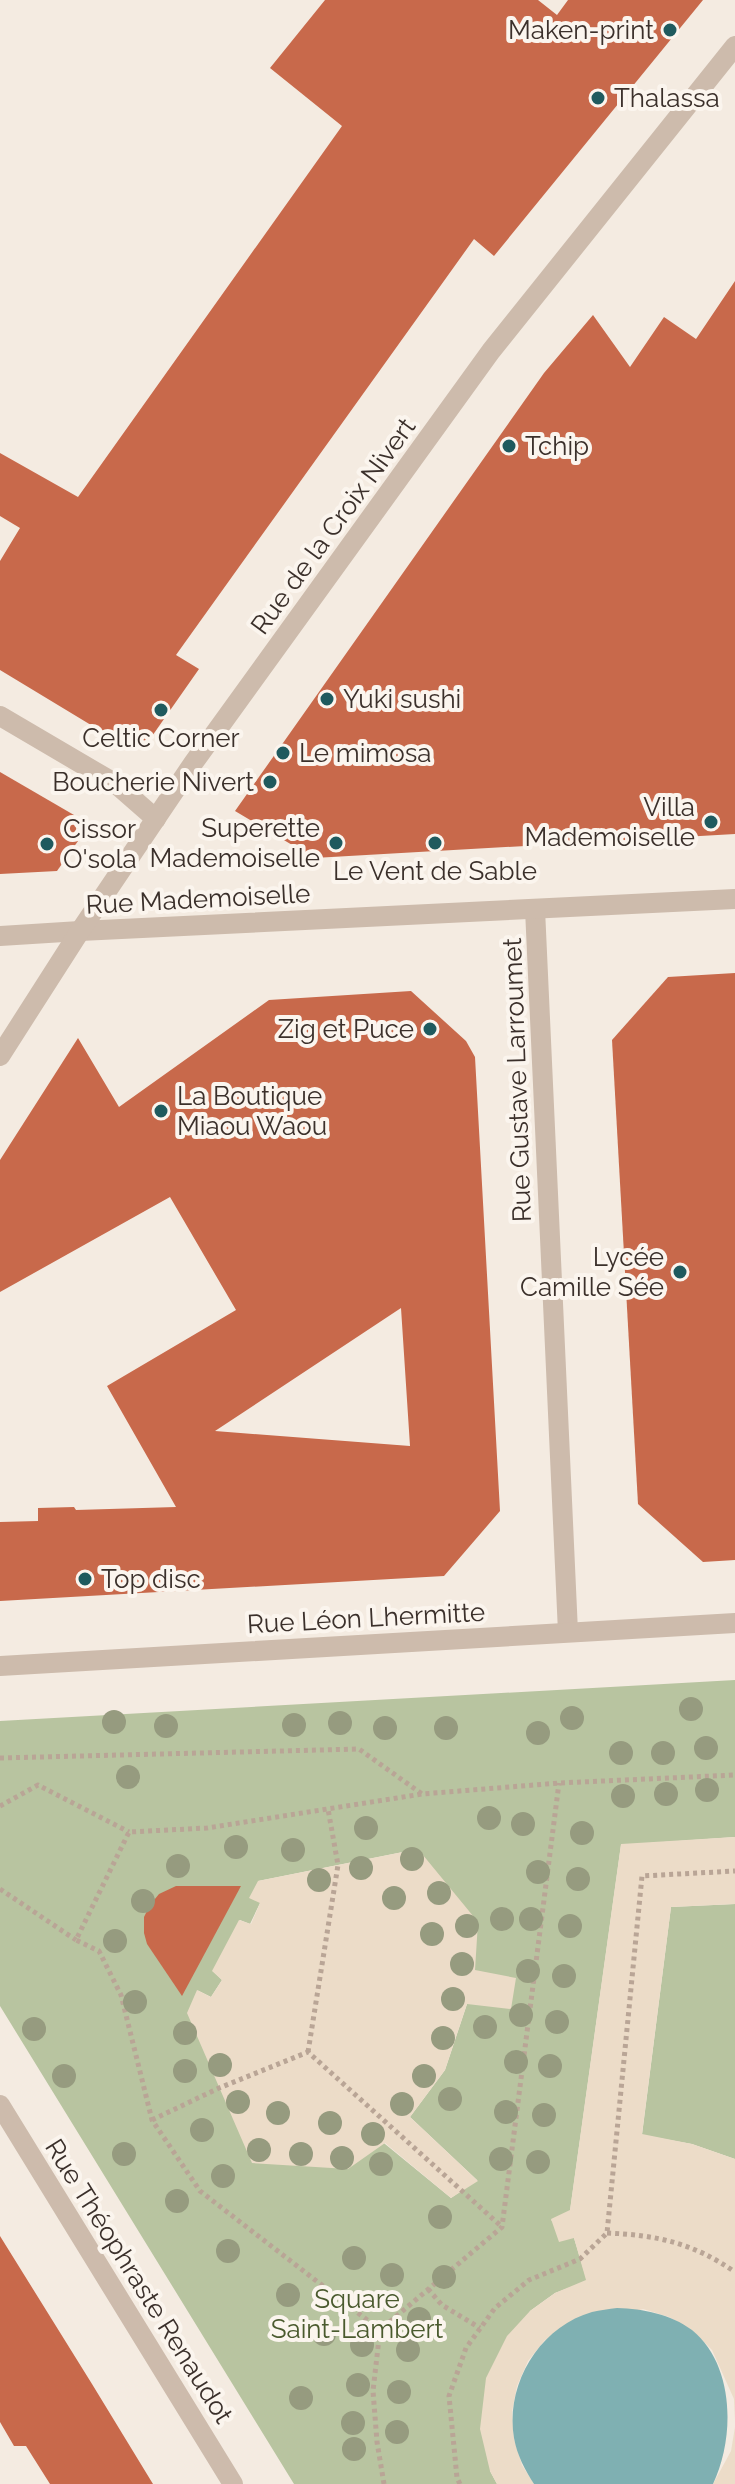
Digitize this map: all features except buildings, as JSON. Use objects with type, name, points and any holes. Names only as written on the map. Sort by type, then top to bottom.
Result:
[{"type":"street","name":"Rue de la Croix Nivert","points":[[0,1056],[194,762],[491,351],[735,46]]},
{"type":"street","points":[[0,716],[116,784],[156,819]]},
{"type":"street","name":"Rue Mademoiselle","points":[[0,936],[735,899]]},
{"type":"street","name":"Rue Gustave Larroumet","points":[[535,909],[568,1632]]},
{"type":"street","name":"Rue Léon Lhermitte","points":[[0,1666],[735,1623]]},
{"type":"street","name":"Rue Théophraste Renaudot","points":[[0,2105],[233,2484]]},
{"type":"path","points":[[0,1758],[359,1749],[422,1794]]},
{"type":"path","points":[[0,1806],[38,1785],[129,1832],[207,1828],[422,1794],[559,1783],[735,1775]]},
{"type":"path","points":[[384,2484],[373,2391],[380,2330],[502,2227],[559,1783]]},
{"type":"path","points":[[308,2052],[338,1865],[328,1809]]},
{"type":"path","points":[[76,1940],[129,1832]]},
{"type":"path","points":[[460,2484],[449,2396],[466,2348],[495,2308],[529,2280],[580,2259],[607,2233],[642,1876],[735,1871]]},
{"type":"path","points":[[0,1889],[76,1940],[99,1951],[121,1995],[152,2120],[200,2191],[380,2330]]},
{"type":"path","points":[[308,2052],[502,2227]]},
{"type":"path","points":[[152,2120],[219,2088],[308,2052]]},
{"type":"path","points":[[607,2233],[647,2235],[690,2247],[735,2272]]},
{"type":"path","points":[[428,2289],[442,2305],[480,2328]]},
{"type":"green space","name":"Square Saint-Lambert","points":[[735,1680],[735,1837],[621,1845],[570,2211],[551,2220],[574,2238],[587,2281],[555,2293],[530,2311],[490,2471],[497,2484],[294,2484],[0,2006],[0,1721]],"holes":[[[418,1849],[474,1970],[467,2004],[445,2070],[410,2117],[477,2180],[451,2198],[197,1990],[211,1997],[222,1980],[213,1971],[240,1920],[250,1924],[260,1903],[258,1881]]]},
{"type":"green space","points":[[735,1904],[735,2159],[692,2144],[642,2135],[671,1907]]},
{"type":"shaded area","points":[[735,1837],[735,1904],[671,1907],[642,2134],[692,2144],[735,2159],[735,2420],[734,2399],[712,2350],[693,2331],[669,2317],[643,2309],[545,2340],[528,2361],[517,2386],[512,2412],[514,2439],[522,2465],[534,2484],[497,2484],[490,2471],[480,2429],[486,2378],[507,2336],[530,2311],[555,2293],[586,2280],[574,2238],[559,2242],[551,2219],[570,2210],[621,1844]]},
{"type":"shaded area","points":[[418,1849],[478,1922],[475,1970],[516,1978],[511,2009],[467,2004],[445,2070],[410,2117],[478,2181],[451,2198],[385,2143],[348,2169],[252,2163],[187,2013],[197,1990],[211,1997],[222,1980],[212,1971],[239,1920],[251,1924],[260,1903],[249,1898],[258,1881]]},
{"type":"shaded area","points":[[735,2427],[735,2484],[713,2484],[731,2451]]},
{"type":"water","points":[[617,2308],[656,2313],[675,2320],[692,2330],[717,2362],[727,2403],[727,2424],[725,2445],[713,2484],[534,2484],[528,2473],[515,2444],[513,2418],[515,2398],[530,2361],[542,2344],[573,2320],[592,2312]]},
{"type":"place","name":"Maken-print","points":[[670,30]]},
{"type":"place","name":"Thalassa","points":[[598,98]]},
{"type":"place","name":"Tchip","points":[[509,446]]},
{"type":"place","name":"Yuki sushi","points":[[327,699]]},
{"type":"place","name":"Celtic Corner","points":[[161,710]]},
{"type":"place","name":"Le mimosa","points":[[283,753]]},
{"type":"place","name":"Boucherie Nivert","points":[[270,782]]},
{"type":"place","name":"Villa Mademoiselle","points":[[711,822]]},
{"type":"place","name":"Superette Mademoiselle","points":[[336,843]]},
{"type":"place","name":"Le Vent de Sable","points":[[435,843]]},
{"type":"place","name":"Cissor O'sola","points":[[47,844]]},
{"type":"place","name":"Zig et Puce","points":[[430,1029]]},
{"type":"place","name":"La Boutique Miaou Waou","points":[[161,1111]]},
{"type":"place","name":"Lycée Camille Sée","points":[[680,1272]]},
{"type":"place","name":"Top disc","points":[[85,1579]]}]
